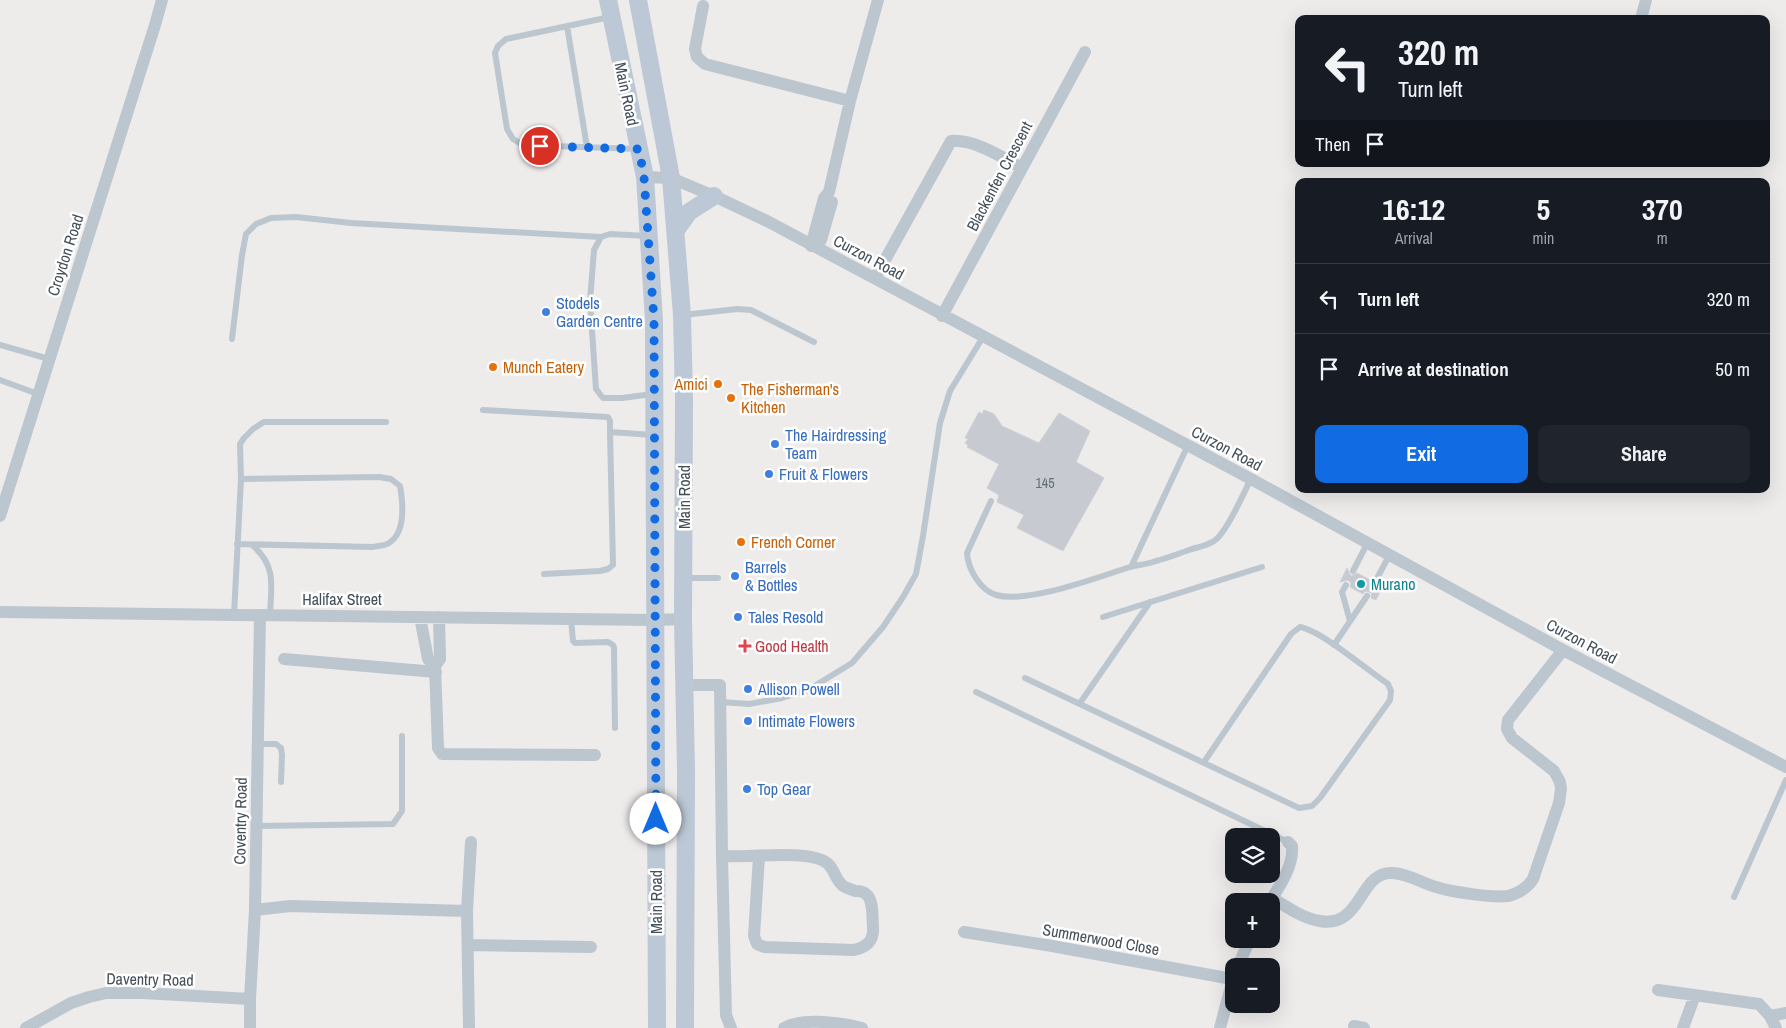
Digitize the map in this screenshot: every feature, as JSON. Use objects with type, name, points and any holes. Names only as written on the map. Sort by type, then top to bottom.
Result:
[{"type":"main road","name":"Main Road","points":[[638,0],[671,178],[682,315],[685,685],[684,1028]]},
{"type":"main road","name":"Main Road","points":[[609,8],[644,177],[654,320],[657,1028]]},
{"type":"main road","points":[[676,230],[689,212],[714,196]]},
{"type":"street","points":[[815,248],[832,200],[829,192],[850,101],[878,0]]},
{"type":"street","points":[[1642,15],[1646,0]]},
{"type":"street","name":"Croydon Road","points":[[0,516],[162,2]]},
{"type":"street","points":[[703,6],[695,49],[697,57],[705,64],[850,101]]},
{"type":"street","name":"Blackenfen Crescent","points":[[942,316],[1085,52]]},
{"type":"street","points":[[875,278],[951,141],[962,140],[1000,156],[1022,168]]},
{"type":"street","name":"Curzon Road","points":[[644,177],[671,178],[714,196],[875,278],[942,316],[1368,542],[1564,650],[1786,767]]},
{"type":"street","name":"Halifax Street","points":[[0,612],[683,619]]},
{"type":"street","name":"Coventry Road","points":[[250,1028],[255,910],[258,744],[265,615]]},
{"type":"street","points":[[420,616],[428,659],[435,669]]},
{"type":"street","points":[[439,617],[440,659],[435,669],[438,748],[442,754],[595,755]]},
{"type":"street","points":[[1280,904],[1306,917],[1319,921],[1333,922],[1346,917],[1374,880],[1382,874],[1388,873],[1411,876],[1438,888],[1462,892],[1508,896],[1525,888],[1533,879],[1559,803],[1561,789],[1554,770],[1512,738],[1508,734],[1507,725],[1515,711],[1564,650]]},
{"type":"street","points":[[284,659],[435,669]]},
{"type":"street","points":[[685,685],[720,685],[726,1015],[731,1028]]},
{"type":"street","points":[[469,1028],[467,911],[471,842]]},
{"type":"street","points":[[1275,893],[1291,860],[1292,846],[1288,842]]},
{"type":"street","points":[[722,856],[795,855],[817,858],[829,864],[843,886],[866,894],[869,898],[873,932],[869,944],[861,949],[854,950],[764,947],[757,944],[754,936],[759,856]]},
{"type":"street","points":[[255,910],[290,906],[467,911]]},
{"type":"street","name":"Summerwood Close","points":[[964,932],[1225,976]]},
{"type":"street","points":[[468,944],[590,947]]},
{"type":"street","points":[[1658,990],[1759,1004],[1770,1016],[1776,1028]]},
{"type":"street","name":"Daventry Road","points":[[26,1028],[71,1003],[106,993],[250,999]]},
{"type":"street","points":[[1683,1028],[1695,995]]},
{"type":"street","points":[[1220,1028],[1225,1008]]},
{"type":"street","points":[[1770,1016],[1786,1012]]},
{"type":"street","points":[[784,1028],[801,1022],[838,1024],[862,1028]]},
{"type":"lane","points":[[609,8],[567,26],[506,39],[498,46],[495,53],[506,129],[513,139],[523,145],[639,149]]},
{"type":"lane","points":[[567,26],[587,148]]},
{"type":"lane","points":[[232,339],[246,234],[256,224],[271,218],[296,217],[360,224],[601,237],[610,234],[648,236]]},
{"type":"lane","points":[[601,237],[594,250],[590,301],[596,389],[603,398],[654,394]]},
{"type":"lane","points":[[682,315],[737,309],[751,310],[814,342]]},
{"type":"lane","points":[[721,702],[749,704],[782,698],[808,690],[852,663],[883,627],[916,574],[940,423],[950,391],[983,337]]},
{"type":"lane","points":[[0,345],[49,359]]},
{"type":"lane","points":[[0,380],[38,394]]},
{"type":"lane","points":[[482,410],[608,418],[610,421],[613,565],[608,570],[544,574]]},
{"type":"lane","points":[[234,615],[241,478],[240,444],[244,438],[264,422],[386,422]]},
{"type":"lane","points":[[610,432],[654,435]]},
{"type":"lane","points":[[1131,567],[1188,445]]},
{"type":"lane","points":[[237,544],[253,546],[373,547],[387,545],[395,538],[401,522],[403,503],[400,486],[391,479],[379,477],[241,478]]},
{"type":"lane","points":[[991,501],[967,553],[967,560],[970,570],[988,590],[995,594],[1013,597],[1094,580],[1131,567],[1155,562],[1212,542],[1222,533],[1251,479]]},
{"type":"lane","points":[[1353,572],[1368,542]]},
{"type":"lane","points":[[253,546],[268,561],[270,572],[265,615]]},
{"type":"lane","points":[[1375,582],[1390,554]]},
{"type":"lane","points":[[1103,617],[1262,567]]},
{"type":"lane","points":[[684,578],[718,578]]},
{"type":"lane","points":[[1346,585],[1342,592],[1350,621]]},
{"type":"lane","points":[[1334,645],[1368,596]]},
{"type":"lane","points":[[1080,704],[1150,602]]},
{"type":"lane","points":[[571,619],[573,641],[575,643],[608,642],[613,645],[615,728]]},
{"type":"lane","points":[[1025,678],[1299,808],[1312,806],[1316,803],[1390,700],[1391,691],[1388,684],[1334,645],[1306,628],[1300,628],[1291,634],[1204,762]]},
{"type":"lane","points":[[976,692],[1288,842]]},
{"type":"lane","points":[[257,826],[393,824],[402,811],[402,736]]},
{"type":"lane","points":[[258,744],[276,744],[281,748],[281,782]]},
{"type":"lane","points":[[1734,896],[1786,780]]},
{"type":"building","points":[[984,410],[994,414],[1002,426],[1039,443],[1059,413],[1090,431],[1076,462],[1104,478],[1063,551],[1017,528],[1024,515],[997,502],[999,495],[987,488],[999,464],[967,447],[968,445],[965,443],[968,439],[965,438],[979,412],[982,414]]},
{"type":"building","name":"Murano","points":[[1347,568],[1351,576],[1357,573],[1370,580],[1373,587],[1379,584],[1383,586],[1376,600],[1371,598],[1372,594],[1369,592],[1365,591],[1363,594],[1350,587],[1351,583],[1348,580],[1340,582]]},
{"type":"place","name":"Stodels Garden Centre","points":[[546,312]]},
{"type":"place","name":"Munch Eatery","points":[[493,367]]},
{"type":"place","name":"Amici","points":[[718,384]]},
{"type":"place","name":"The Fisherman's Kitchen","points":[[731,398]]},
{"type":"place","name":"The Hairdressing Team","points":[[775,444]]},
{"type":"place","name":"Fruit & Flowers","points":[[769,474]]},
{"type":"place","name":"French Corner","points":[[741,542]]},
{"type":"place","name":"Barrels & Bottles","points":[[735,576]]},
{"type":"place","name":"Murano","points":[[1361,584]]},
{"type":"place","name":"Tales Resold","points":[[738,617]]},
{"type":"place","name":"Good Health","points":[[745,646]]},
{"type":"place","name":"Allison Powell","points":[[748,689]]},
{"type":"place","name":"Intimate Flowers","points":[[748,721]]},
{"type":"place","name":"Top Gear","points":[[747,789]]},
{"type":"route","points":[[540,146],[639,149],[644,177],[654,320],[656,819]]}]
